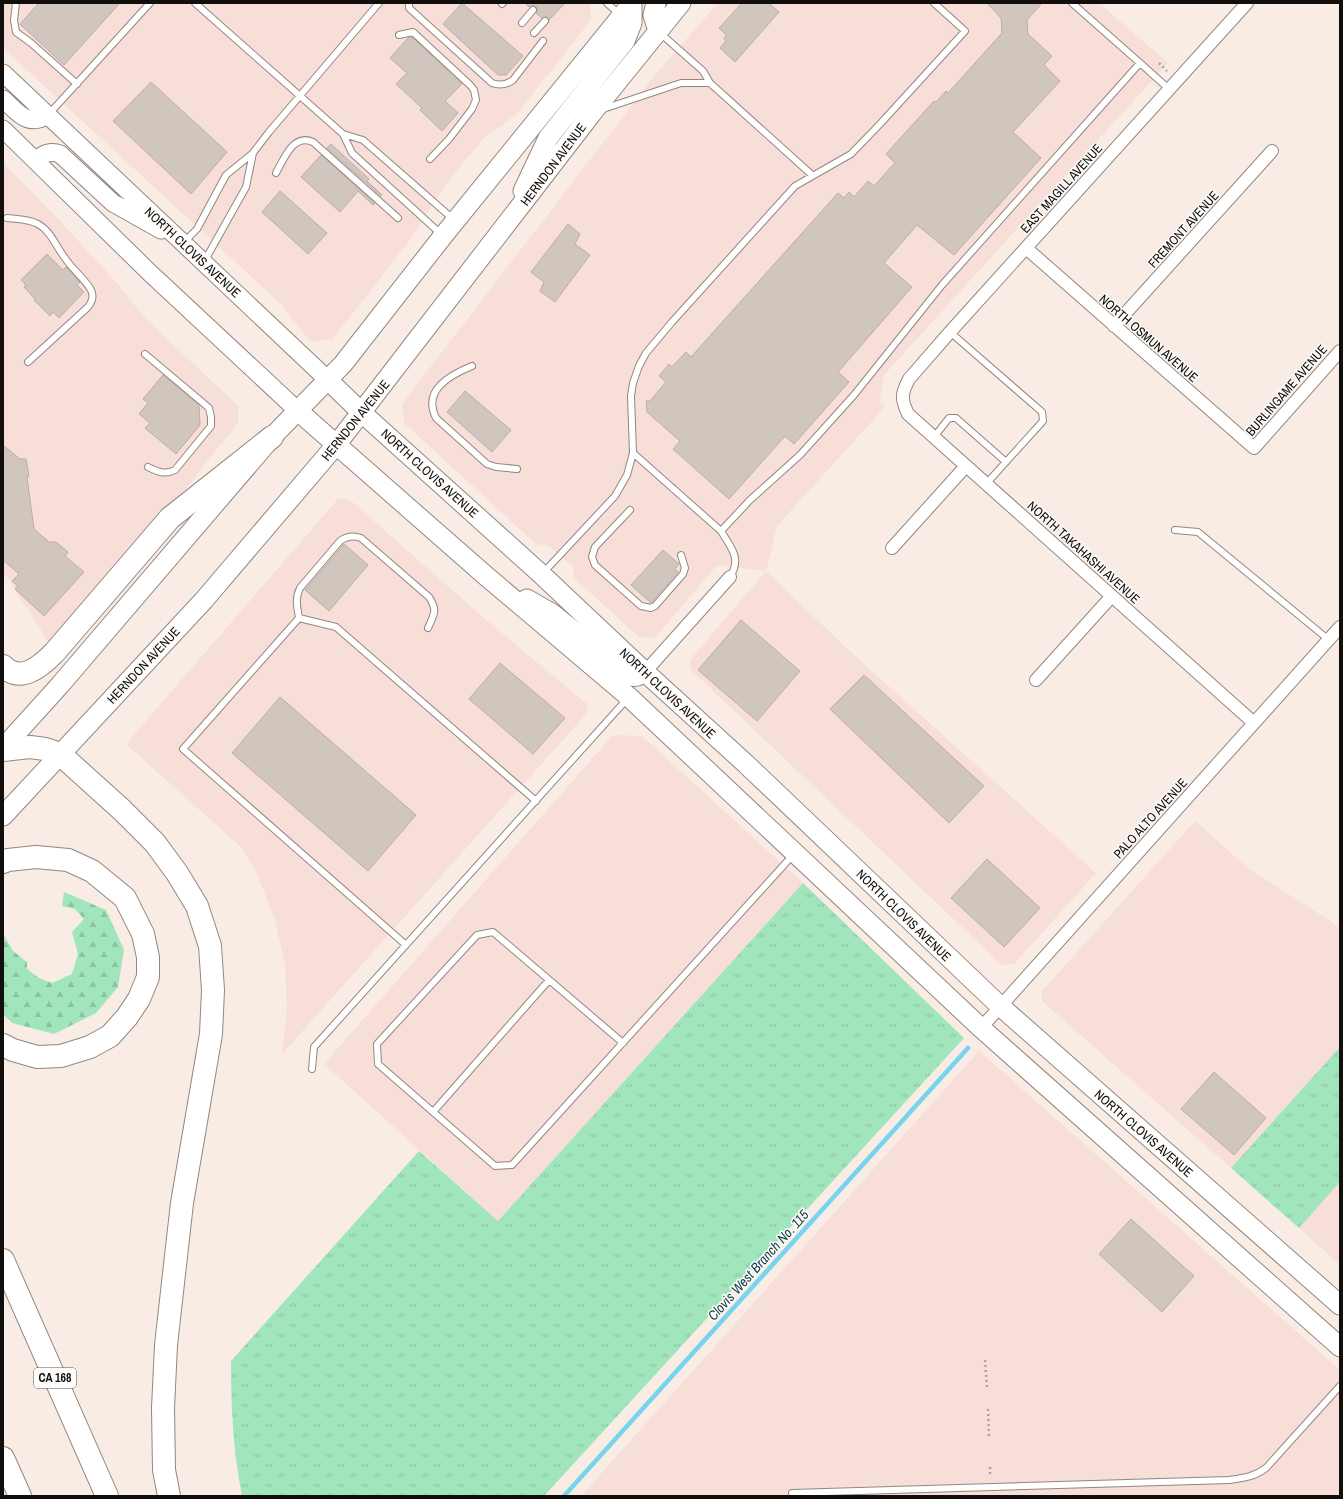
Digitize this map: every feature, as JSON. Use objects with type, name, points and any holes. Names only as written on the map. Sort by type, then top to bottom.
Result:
[{"type":"highway","points":[[3,666],[7,670],[18,673],[33,671],[43,664],[170,518],[272,437]]},
{"type":"highway","points":[[3,749],[30,747],[46,749],[60,754],[122,810],[155,843],[177,873],[198,906],[210,946],[213,990],[211,1034],[182,1203],[166,1345],[163,1408],[164,1470],[169,1496]]},
{"type":"highway","points":[[3,862],[8,860],[36,857],[68,860],[92,871],[125,898],[143,934],[148,957],[148,977],[139,999],[127,1017],[110,1036],[90,1047],[61,1056],[37,1057],[13,1050],[3,1045]]},
{"type":"highway","name":"CA 168","points":[[3,1260],[107,1496]]},
{"type":"highway","points":[[3,1458],[20,1496]]},
{"type":"main road","points":[[656,3],[653,15],[658,31]]},
{"type":"main road","name":"HERNDON AVENUE","points":[[3,816],[204,600],[336,445],[592,113],[681,3]]},
{"type":"main road","points":[[506,226],[548,138],[625,41],[632,23],[629,6]]},
{"type":"main road","points":[[3,749],[60,685],[272,437],[347,360],[449,229],[629,6]]},
{"type":"main road","name":"NORTH CLOVIS AVENUE","points":[[3,73],[361,412],[542,575],[746,764],[1000,1006],[1340,1305]]},
{"type":"main road","points":[[3,99],[27,119],[37,120],[48,115]]},
{"type":"main road","points":[[3,129],[150,273],[298,411],[486,576],[629,697],[981,1028],[1340,1347]]},
{"type":"main road","points":[[35,160],[45,153],[51,152],[60,154],[113,203],[184,243]]},
{"type":"main road","points":[[486,576],[553,614],[632,677],[637,677],[645,672]]},
{"type":"street","name":"EAST MAGILL AVENUE","points":[[902,397],[904,388],[909,379],[950,332],[1247,3]]},
{"type":"street","name":"FREMONT AVENUE","points":[[1114,326],[1272,151]]},
{"type":"street","name":"NORTH OSMUN AVENUE","points":[[1026,248],[1254,448]]},
{"type":"street","name":"BURLINGAME AVENUE","points":[[1254,448],[1340,351]]},
{"type":"street","name":"NORTH TAKAHASHI AVENUE","points":[[902,397],[908,414],[1254,723]]},
{"type":"street","points":[[892,548],[966,466]]},
{"type":"street","points":[[645,672],[730,577]]},
{"type":"street","points":[[1036,680],[1111,596]]},
{"type":"street","name":"PALO ALTO AVENUE","points":[[981,1028],[1340,627]]},
{"type":"lane","points":[[16,3],[14,20],[16,32],[31,43],[77,84]]},
{"type":"lane","points":[[48,115],[150,3]]},
{"type":"lane","points":[[195,3],[343,134],[352,153],[449,229]]},
{"type":"lane","points":[[184,243],[197,229],[226,175],[253,153],[299,96],[379,3]]},
{"type":"lane","points":[[409,3],[410,8],[415,13],[492,83],[498,85],[508,84],[513,80],[543,41]]},
{"type":"lane","points":[[607,3],[629,6]]},
{"type":"lane","points":[[542,575],[614,496],[626,475],[633,453],[631,396],[633,383],[639,366],[646,353],[672,322],[795,186],[851,154],[965,31],[934,3]]},
{"type":"lane","points":[[1072,3],[1169,89]]},
{"type":"lane","points":[[522,23],[533,10]]},
{"type":"lane","points":[[534,33],[545,21]]},
{"type":"lane","points":[[658,31],[703,71],[710,83],[812,175]]},
{"type":"lane","points":[[399,35],[413,32],[464,78],[474,90],[475,104],[472,109],[430,159]]},
{"type":"lane","points":[[721,531],[750,500],[800,455],[854,395],[942,285],[1140,63]]},
{"type":"lane","points":[[592,113],[680,83],[710,83]]},
{"type":"lane","points":[[343,134],[363,140],[449,229]]},
{"type":"lane","points":[[276,173],[294,145],[302,140],[308,140],[313,142],[398,218]]},
{"type":"lane","points":[[204,262],[246,187],[253,153]]},
{"type":"lane","points":[[7,218],[29,221],[38,224],[44,229],[91,290],[92,301],[88,307],[28,362]]},
{"type":"lane","points":[[950,332],[1042,412],[1043,421],[986,484]]},
{"type":"lane","points":[[145,354],[209,408],[211,417],[211,426],[175,470],[168,473],[163,473],[148,467]]},
{"type":"lane","points":[[472,366],[446,378],[434,394],[432,410],[436,418],[487,464],[503,469],[517,469]]},
{"type":"lane","points":[[934,437],[949,418],[956,418],[1006,462]]},
{"type":"lane","points":[[633,453],[721,531],[736,557],[736,565],[730,577]]},
{"type":"lane","points":[[630,510],[595,547],[592,557],[595,565],[641,606],[651,608],[655,606],[683,574],[685,568],[681,555]]},
{"type":"lane","points":[[1175,530],[1198,532],[1329,640]]},
{"type":"lane","points":[[299,618],[296,605],[296,595],[300,588],[340,541],[344,538],[354,536],[361,538],[429,597],[435,605],[428,628]]},
{"type":"lane","points":[[299,618],[336,626],[536,801]]},
{"type":"lane","points":[[299,618],[183,749],[406,945]]},
{"type":"lane","points":[[312,1069],[314,1047],[629,697]]},
{"type":"lane","points":[[623,1043],[493,932],[477,935],[377,1044],[378,1064],[495,1166],[512,1165],[623,1043],[795,853]]},
{"type":"lane","points":[[433,1112],[550,980]]},
{"type":"lane","points":[[792,1493],[1229,1480],[1250,1477],[1258,1474],[1266,1468],[1340,1386]]},
{"type":"path","points":[[1158,63],[1167,71]]},
{"type":"path","points":[[985,1360],[987,1389]]},
{"type":"path","points":[[988,1409],[989,1438]]},
{"type":"path","points":[[990,1467],[990,1476]]},
{"type":"shaded area","points":[[5,3],[590,3],[591,20],[517,114],[483,139],[446,184],[410,240],[332,340],[310,341],[281,304],[3,48],[3,12]]},
{"type":"shaded area","points":[[718,3],[1099,3],[1168,63],[884,375],[880,401],[885,407],[777,526],[766,571],[717,565],[655,638],[639,637],[574,578],[573,567],[549,546],[536,544],[404,423],[402,404],[656,74]]},
{"type":"shaded area","points":[[3,163],[60,221],[117,283],[145,318],[238,406],[238,423],[182,493],[58,638],[50,644],[3,571]]},
{"type":"shaded area","points":[[338,499],[349,499],[485,619],[587,704],[587,713],[282,1054],[287,1009],[285,963],[274,917],[257,874],[242,848],[126,744]]},
{"type":"shaded area","points":[[766,571],[855,656],[1096,873],[1014,964],[1002,965],[690,669],[690,660]]},
{"type":"shaded area","points":[[613,735],[642,736],[803,883],[498,1221],[324,1064]]},
{"type":"shaded area","points":[[1195,821],[1249,869],[1329,920],[1340,929],[1340,1047],[1231,1168],[1042,1001],[1042,991]]},
{"type":"shaded area","points":[[979,1051],[1340,1370],[1340,1496],[581,1496]]},
{"type":"shaded area","points":[[1340,1182],[1340,1265],[1299,1228]]},
{"type":"green space","points":[[803,883],[964,1038],[544,1496],[242,1496],[236,1462],[233,1428],[231,1361],[419,1151],[498,1221]]},
{"type":"green space","points":[[64,892],[106,910],[124,950],[118,987],[96,1013],[54,1034],[12,1023],[3,1014],[3,936],[13,951],[27,962],[27,969],[39,978],[52,983],[72,974],[78,954],[72,932],[84,919],[75,909],[62,906]]},
{"type":"green space","points":[[1340,1047],[1340,1182],[1299,1228],[1231,1168]]},
{"type":"building","points":[[39,3],[120,3],[64,65],[20,24]]},
{"type":"building","points":[[462,3],[523,56],[506,75],[498,75],[443,24]]},
{"type":"building","points":[[525,3],[565,3],[549,20],[546,17],[542,18],[536,13],[536,6],[529,7]]},
{"type":"building","points":[[742,3],[769,3],[779,12],[735,62],[720,48],[726,41],[724,39],[726,35],[719,28]]},
{"type":"building","points":[[987,3],[1042,3],[1027,20],[1028,34],[1052,56],[1044,65],[1060,81],[1013,132],[1041,158],[954,255],[917,225],[884,263],[912,287],[838,372],[849,382],[794,444],[785,436],[729,499],[673,449],[680,441],[647,412],[646,401],[650,401],[666,382],[659,376],[669,364],[672,367],[686,352],[691,357],[838,193],[844,198],[849,192],[854,197],[868,181],[874,186],[895,163],[886,154],[934,101],[936,102],[946,91],[948,93],[1002,33],[1001,18]]},
{"type":"building","points":[[412,37],[462,84],[445,101],[458,113],[442,131],[420,110],[422,108],[396,84],[407,73],[390,58],[408,38]]},
{"type":"building","points":[[151,82],[227,152],[191,194],[113,121]]},
{"type":"building","points":[[331,144],[369,179],[367,181],[382,195],[381,196],[327,148]]},
{"type":"building","points":[[321,155],[375,203],[373,205],[358,191],[340,212],[301,177]]},
{"type":"building","points":[[280,191],[327,233],[308,254],[262,212]]},
{"type":"building","points":[[568,224],[580,234],[575,244],[590,255],[555,302],[540,291],[544,282],[531,272]]},
{"type":"building","points":[[47,254],[63,270],[66,267],[80,282],[77,285],[84,292],[59,318],[53,312],[50,316],[34,300],[35,299],[24,287],[26,285],[21,280]]},
{"type":"building","points":[[163,375],[199,405],[200,425],[176,454],[145,428],[150,423],[139,414],[148,403],[143,399]]},
{"type":"building","points":[[465,391],[511,430],[492,452],[447,412]]},
{"type":"building","points":[[3,445],[20,459],[26,459],[34,529],[49,542],[56,542],[68,552],[65,556],[84,572],[44,616],[15,589],[18,586],[12,581],[19,574],[3,560]]},
{"type":"building","points":[[344,544],[368,565],[329,611],[305,590]]},
{"type":"building","points":[[663,550],[679,564],[675,569],[678,572],[651,603],[631,585]]},
{"type":"building","points":[[741,620],[800,671],[757,721],[698,670]]},
{"type":"building","points":[[500,663],[565,718],[533,754],[469,699]]},
{"type":"building","points":[[864,675],[984,786],[949,823],[830,709]]},
{"type":"building","points":[[280,697],[416,815],[368,871],[232,753]]},
{"type":"building","points":[[987,859],[1040,908],[1004,947],[951,898]]},
{"type":"building","points":[[1214,1072],[1266,1118],[1234,1155],[1181,1109]]},
{"type":"building","points":[[1131,1219],[1194,1276],[1162,1312],[1099,1254]]},
{"type":"waterway","name":"Clovis West Branch No. 115","points":[[564,1496],[968,1048]]}]
